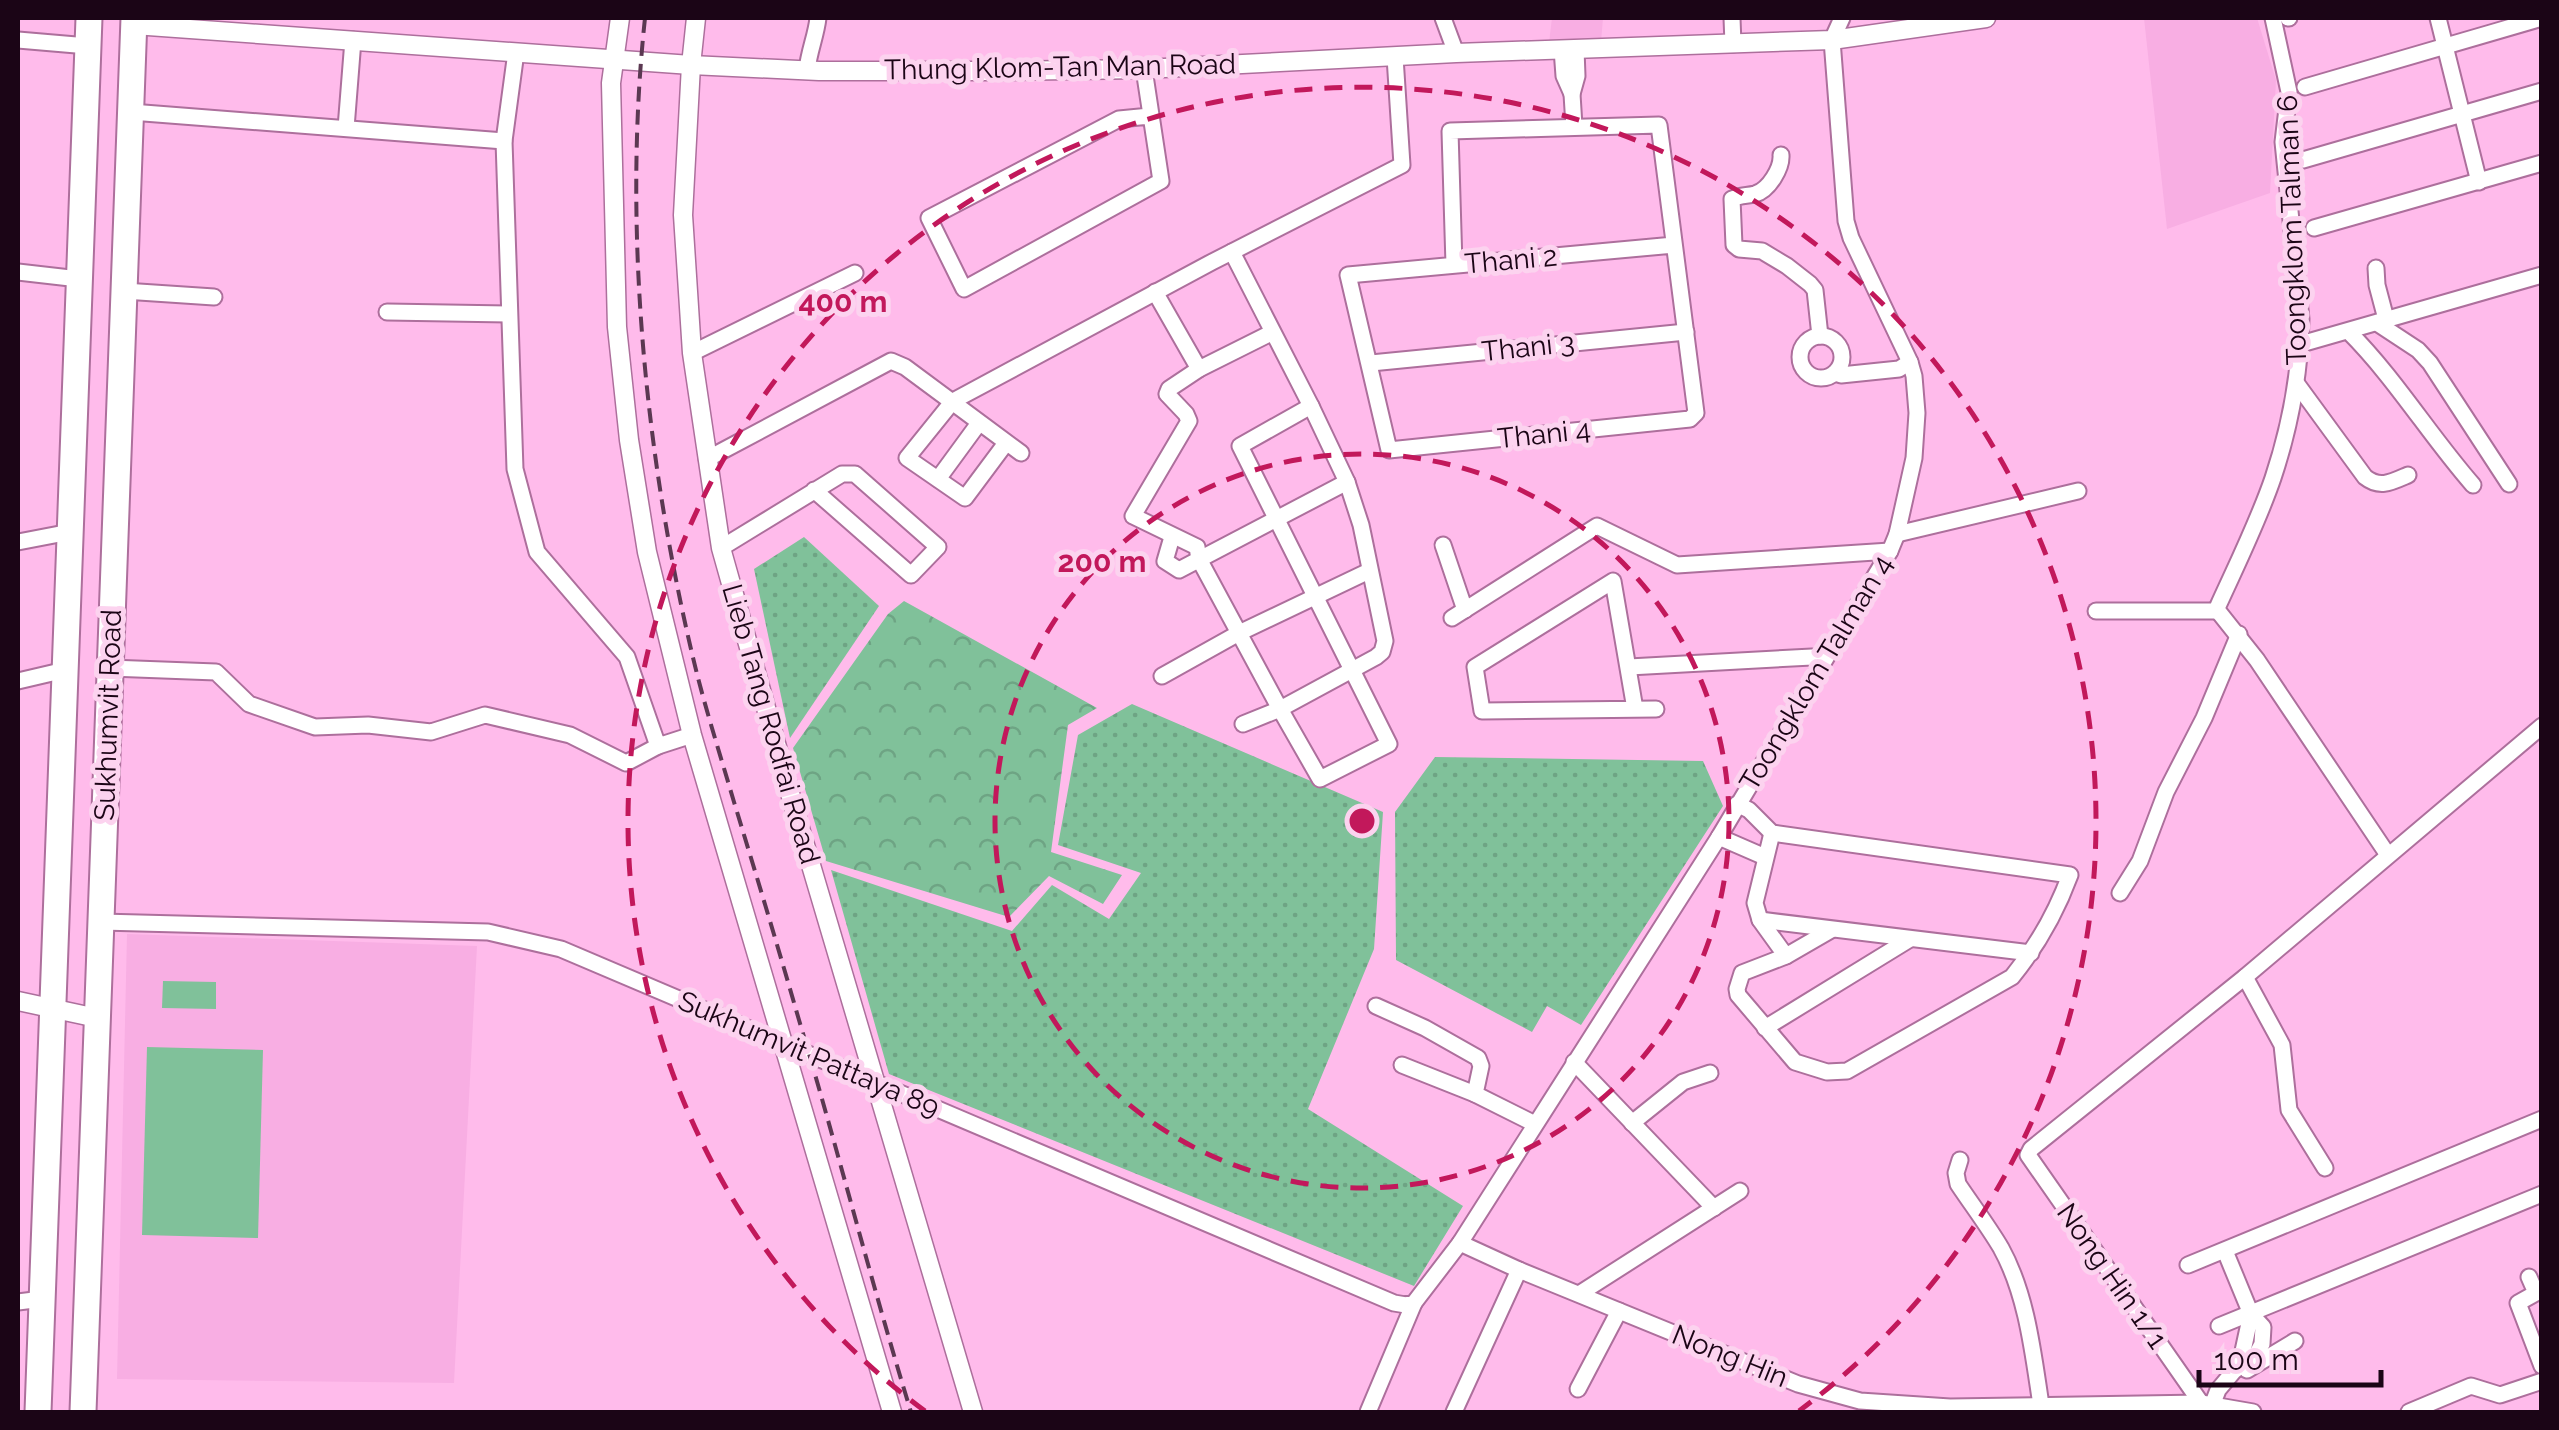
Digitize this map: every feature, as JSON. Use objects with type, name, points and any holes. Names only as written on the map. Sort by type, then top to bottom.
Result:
[{"type":"highway","name":"Sukhumvit Road","points":[[38,1412],[30,1301],[53,1008],[89,18]]},
{"type":"highway","name":"Sukhumvit Road","points":[[83,1412],[134,21]]},
{"type":"street","points":[[620,18],[611,83],[617,327],[629,440],[647,552],[692,735],[892,1412]]},
{"type":"street","name":"Lieb Tang Rodfai Road","points":[[696,18],[683,214],[692,353],[721,548],[972,1412]]},
{"type":"street","points":[[1443,18],[1456,53]]},
{"type":"street","points":[[1732,18],[1733,44]]},
{"type":"street","points":[[1832,40],[1842,18]]},
{"type":"street","name":"Thung Klom-Tan Man Road","points":[[134,21],[690,65],[813,71],[1144,69],[1832,40],[1986,18]]},
{"type":"street","name":"Toongklom Talman 6","points":[[2218,610],[2274,476],[2297,384],[2301,319],[2284,142],[2289,92],[2274,18]]},
{"type":"street","points":[[2438,18],[2479,182]]},
{"type":"street","points":[[2305,86],[2542,18]]},
{"type":"street","points":[[813,71],[821,48],[817,26]]},
{"type":"street","points":[[18,40],[88,46]]},
{"type":"street","points":[[346,128],[353,40]]},
{"type":"street","name":"Toongklom Talman 4","points":[[1460,1243],[1719,837],[1897,534],[1914,458],[1916,394],[1910,362],[1846,222],[1832,40]]},
{"type":"street","points":[[1569,49],[1577,76],[1572,94],[1574,126]]},
{"type":"street","points":[[516,52],[504,141],[515,469],[536,552],[628,656],[658,746]]},
{"type":"street","points":[[1006,442],[964,498],[906,458],[952,402],[1155,292],[1402,166],[1395,56]]},
{"type":"street","points":[[1144,69],[1161,181],[964,289],[929,218],[1119,119],[1150,116]]},
{"type":"street","points":[[2303,160],[2542,91]]},
{"type":"street","points":[[131,112],[504,141]]},
{"type":"street","points":[[1454,265],[1450,131],[1659,125],[1686,332]]},
{"type":"street","points":[[1782,155],[1782,164],[1766,188],[1732,199],[1734,244],[1739,249],[1762,251],[1810,284],[1820,336]]},
{"type":"street","points":[[2314,228],[2542,164]]},
{"type":"street","name":"Thani 2","points":[[1370,363],[1348,275],[1674,245]]},
{"type":"street","points":[[1232,252],[1348,482],[1361,525],[1384,647],[1376,657],[1353,670],[1243,724]]},
{"type":"street","points":[[2376,268],[2382,321],[2430,364],[2509,484]]},
{"type":"street","points":[[18,272],[79,279]]},
{"type":"street","points":[[692,353],[855,274]]},
{"type":"street","points":[[2300,344],[2542,274]]},
{"type":"street","points":[[124,291],[214,297]]},
{"type":"street","points":[[1155,292],[1199,369]]},
{"type":"street","points":[[387,312],[508,314]]},
{"type":"street","name":"Thani 3","points":[[1370,363],[1686,332]]},
{"type":"street","name":"Thani 4","points":[[1370,363],[1389,450],[1690,419],[1696,412],[1686,332]]},
{"type":"street","points":[[2349,332],[2373,356],[2445,454],[2473,485]]},
{"type":"street","points":[[1272,333],[1169,388],[1167,394],[1188,421],[1133,516],[1197,548],[1199,559],[1320,779],[1389,744],[1240,446],[1311,406]]},
{"type":"street","points":[[1820,336],[1835,342],[1842,357],[1835,373],[1820,378],[1806,372],[1801,350],[1805,343],[1820,336]]},
{"type":"street","points":[[708,459],[891,361],[905,367],[1020,453]]},
{"type":"street","points":[[1835,373],[1899,369],[1910,362]]},
{"type":"street","points":[[2297,384],[2365,477],[2389,484],[2408,474]]},
{"type":"street","points":[[938,479],[979,424]]},
{"type":"street","points":[[721,548],[814,490],[846,472],[854,474],[938,547],[911,574],[814,490]]},
{"type":"street","points":[[1172,537],[1165,561],[1179,570],[1348,482]]},
{"type":"street","points":[[1897,534],[2078,492]]},
{"type":"street","points":[[1443,545],[1458,614],[1527,562],[1597,526],[1677,565],[1890,550]]},
{"type":"street","points":[[18,542],[70,532]]},
{"type":"street","points":[[1162,676],[1239,633],[1369,571]]},
{"type":"street","points":[[1635,709],[1613,581],[1474,667],[1482,711],[1656,709]]},
{"type":"street","points":[[2096,610],[2218,610],[2239,634],[2388,856]]},
{"type":"street","points":[[2120,893],[2140,861],[2166,792],[2204,718],[2239,634]]},
{"type":"street","points":[[1629,667],[1812,657],[1823,662]]},
{"type":"street","points":[[110,668],[216,672],[249,704],[315,727],[368,725],[431,732],[485,715],[570,735],[626,763],[658,746],[692,735]]},
{"type":"street","points":[[18,681],[65,670]]},
{"type":"street","points":[[2325,1168],[2289,1110],[2282,1045],[2245,977],[2542,726]]},
{"type":"street","points":[[1737,804],[1749,810],[1772,833],[2070,875],[2056,912],[2031,954],[2012,976],[1847,1071],[1827,1072],[1795,1062],[1736,989],[1742,973],[1786,956],[1832,930]]},
{"type":"street","points":[[1772,833],[1754,903],[1760,920],[1786,956]]},
{"type":"street","points":[[1719,837],[1765,857]]},
{"type":"street","points":[[1760,920],[2031,954]]},
{"type":"street","name":"Sukhumvit Pattaya 89","points":[[101,922],[488,932],[561,949],[1394,1303],[1414,1303]]},
{"type":"street","points":[[1765,1028],[1910,939]]},
{"type":"street","name":"Nong Hin 1/1","points":[[2207,1403],[2028,1155],[2245,977]]},
{"type":"street","points":[[18,1001],[98,1018]]},
{"type":"street","points":[[1376,1006],[1478,1058],[1481,1066],[1475,1094]]},
{"type":"street","points":[[1574,1062],[1714,1208]]},
{"type":"street","points":[[1402,1066],[1475,1094],[1534,1124]]},
{"type":"street","points":[[1632,1123],[1683,1082],[1710,1074]]},
{"type":"street","points":[[2188,1265],[2542,1119]]},
{"type":"street","points":[[1960,1160],[1958,1184],[2001,1248],[2016,1286],[2028,1326],[2041,1405]]},
{"type":"street","points":[[1578,1294],[1740,1192]]},
{"type":"street","points":[[2219,1326],[2542,1194]]},
{"type":"street","points":[[1368,1412],[1414,1303],[1460,1243]]},
{"type":"street","name":"Nong Hin","points":[[1460,1243],[1798,1384],[1885,1408],[1951,1410],[2207,1403],[2254,1412]]},
{"type":"street","points":[[2207,1403],[2243,1352],[2251,1314],[2225,1250]]},
{"type":"street","points":[[1454,1412],[1519,1270]]},
{"type":"street","points":[[2529,1277],[2536,1294],[2518,1303],[2542,1366]]},
{"type":"street","points":[[1578,1389],[1619,1311]]},
{"type":"street","points":[[2231,1374],[2251,1369],[2295,1341]]},
{"type":"street","points":[[2409,1412],[2472,1386],[2500,1395],[2542,1381]]},
{"type":"shaded area","points":[[1552,18],[1603,18],[1601,42],[1549,43]]},
{"type":"shaded area","points":[[2144,18],[2257,18],[2276,80],[2270,193],[2167,229]]},
{"type":"shaded area","points":[[127,934],[477,946],[454,1383],[117,1379]]},
{"type":"green space","points":[[804,537],[879,606],[790,738],[754,569]]},
{"type":"green space","points":[[904,601],[1097,708],[1068,725],[1051,852],[1122,875],[1103,904],[1049,876],[1009,917],[826,861],[793,748],[888,614]]},
{"type":"green space","points":[[1132,704],[1383,812],[1374,949],[1308,1109],[1463,1206],[1414,1286],[889,1074],[831,870],[1012,931],[1052,885],[1109,919],[1141,873],[1058,845],[1078,735]]},
{"type":"green space","points":[[1435,757],[1703,761],[1723,806],[1581,1025],[1547,1006],[1532,1032],[1396,960],[1395,812]]},
{"type":"green space","points":[[163,981],[216,982],[216,1009],[162,1008]]},
{"type":"green space","points":[[147,1047],[263,1050],[258,1238],[142,1235]]},
{"type":"railway","points":[[645,18],[636,182],[643,350],[652,434],[680,599],[698,678],[911,1412]]}]
